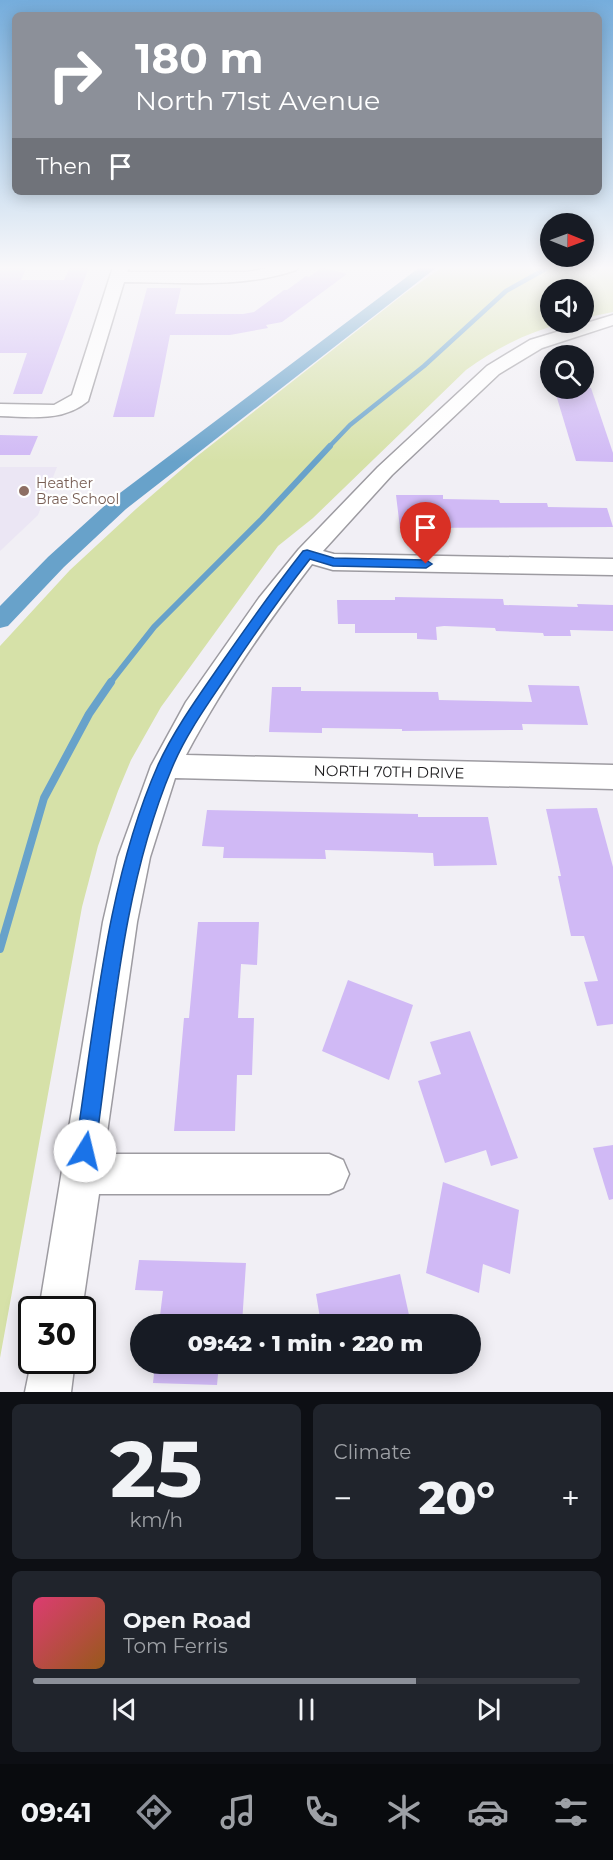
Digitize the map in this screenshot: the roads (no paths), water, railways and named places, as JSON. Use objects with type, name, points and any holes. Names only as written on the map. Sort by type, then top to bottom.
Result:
[{"type":"street","points":[[0,410],[59,410],[73,406],[81,397],[102,332]]},
{"type":"street","points":[[63,1296],[120,922],[134,857],[165,766],[196,710],[268,604],[307,554],[385,471],[493,370],[536,344],[575,332]]},
{"type":"street","points":[[307,554],[333,562],[613,567]]},
{"type":"street","name":"NORTH 70TH DRIVE","points":[[165,766],[613,777]]},
{"type":"street","points":[[82,1174],[329,1173]]},
{"type":"street","points":[[48,1392],[51,1374]]},
{"type":"waterway","points":[[0,620],[56,562],[119,504],[345,332]]},
{"type":"waterway","points":[[328,448],[350,425],[424,366],[461,332]]},
{"type":"waterway","points":[[110,683],[154,627],[262,519],[330,446]]},
{"type":"waterway","points":[[0,949],[44,798],[89,714],[111,682]]},
{"type":"place","name":"Heather Brae School","points":[[24,491]]}]
